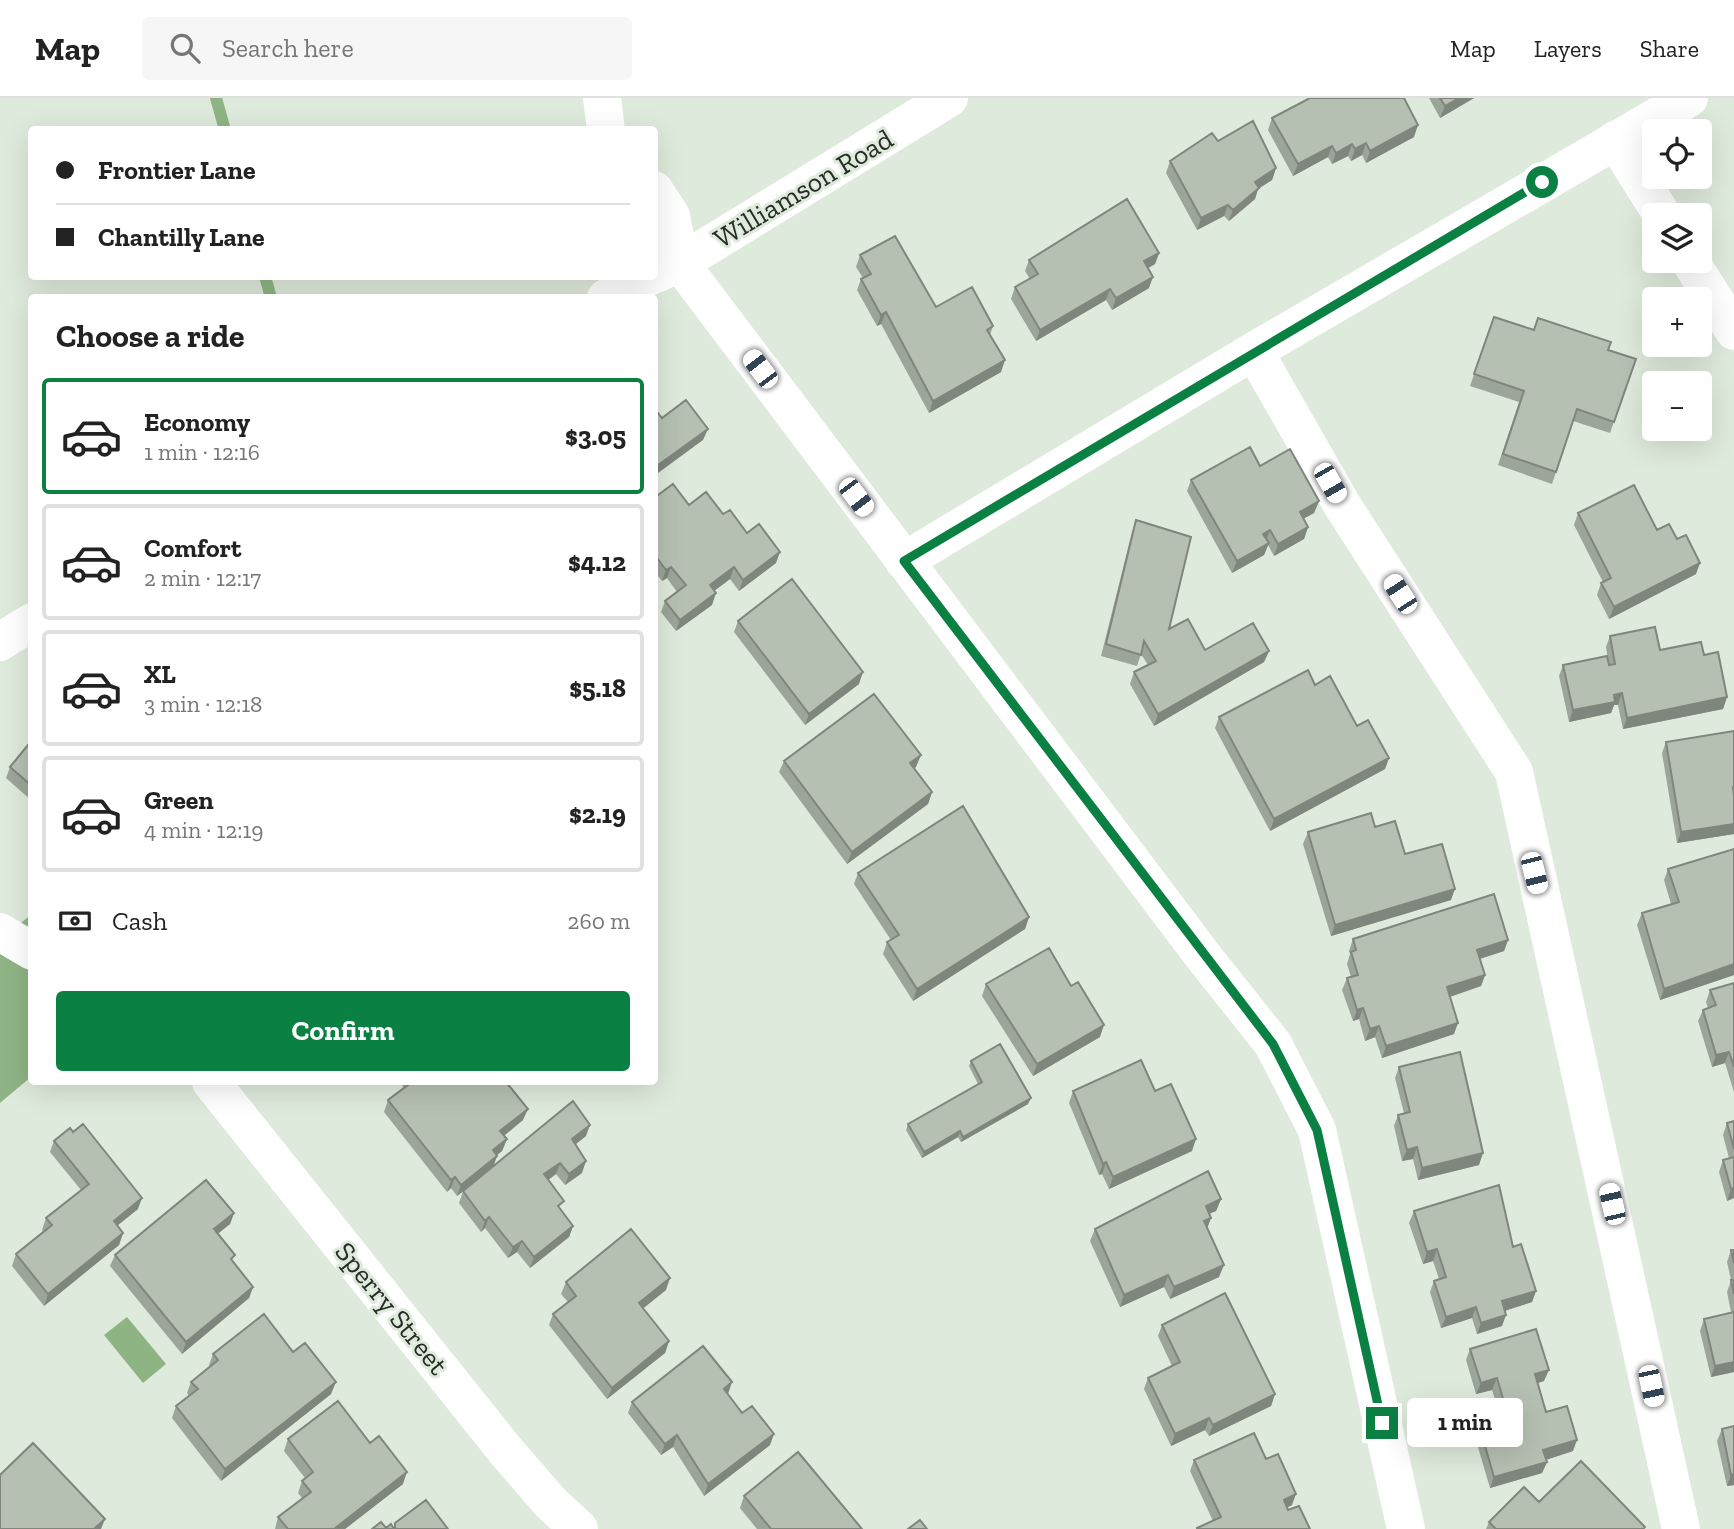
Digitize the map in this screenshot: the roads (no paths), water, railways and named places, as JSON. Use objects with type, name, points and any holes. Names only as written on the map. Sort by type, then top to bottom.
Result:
[{"type":"street","points":[[602,98],[606,126]]},
{"type":"street","name":"Williamson Road","points":[[660,264],[949,98]]},
{"type":"street","points":[[904,561],[1254,351],[1689,98]]},
{"type":"street","points":[[1615,140],[1654,203]]},
{"type":"street","points":[[658,196],[671,216],[660,264],[904,561],[1273,1044],[1317,1130],[1406,1529]]},
{"type":"street","points":[[1698,273],[1734,331]]},
{"type":"street","name":"Williamson Road","points":[[612,294],[635,280]]},
{"type":"street","points":[[1254,351],[1342,505],[1514,772],[1534,873],[1589,1100],[1681,1529]]},
{"type":"street","points":[[0,642],[28,624]]},
{"type":"street","points":[[0,932],[28,949]]},
{"type":"street","name":"Sperry Street","points":[[213,1085],[505,1450],[550,1502],[579,1529]]},
{"type":"waterway","points":[[216,98],[224,126]]},
{"type":"waterway","points":[[266,280],[270,294]]}]
